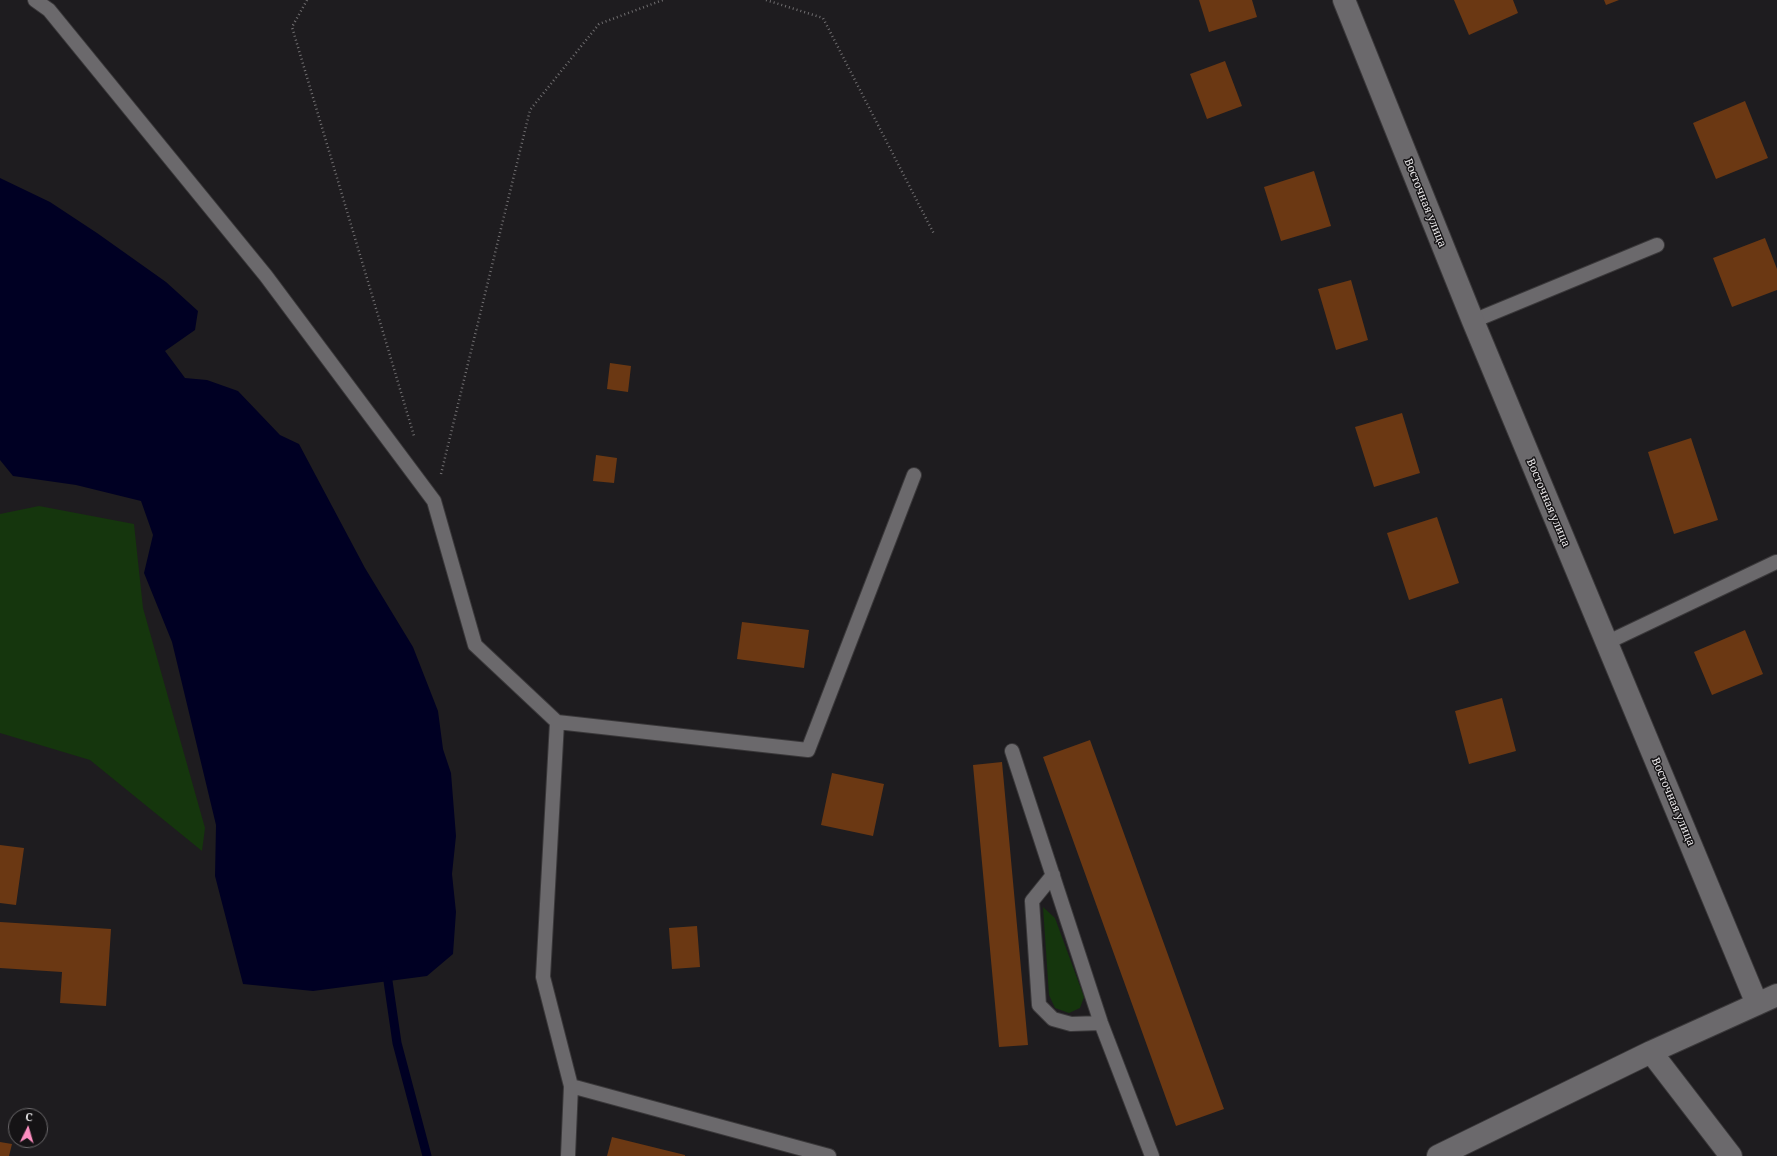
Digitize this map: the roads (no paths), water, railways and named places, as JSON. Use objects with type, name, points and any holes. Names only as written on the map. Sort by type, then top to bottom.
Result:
[{"type":"street","name":"Восточная улица","points":[[1344,0],[1472,321],[1757,1004]]},
{"type":"street","points":[[1438,1156],[1651,1052],[1777,995]]},
{"type":"street","points":[[1651,1052],[1731,1156]]},
{"type":"lane","points":[[35,0],[49,10],[266,276],[434,501],[475,645],[557,722],[808,750],[914,475]]},
{"type":"lane","points":[[1472,321],[1657,245]]},
{"type":"lane","points":[[1606,643],[1776,562]]},
{"type":"lane","points":[[557,722],[543,977],[571,1086],[568,1156]]},
{"type":"lane","points":[[1012,751],[1101,1023],[1152,1156]]},
{"type":"lane","points":[[1053,875],[1032,901],[1039,1004],[1053,1019],[1071,1024],[1101,1023]]},
{"type":"lane","points":[[571,1086],[829,1156]]},
{"type":"water","points":[[0,178],[50,202],[97,233],[166,282],[198,311],[195,330],[165,351],[185,378],[207,380],[238,391],[280,435],[299,444],[365,568],[413,647],[438,711],[443,749],[451,773],[456,836],[452,874],[456,912],[453,954],[427,976],[313,991],[243,984],[215,876],[216,825],[172,642],[144,573],[153,535],[141,501],[76,485],[13,476],[0,460]]},
{"type":"waterway","points":[[385,971],[388,981],[397,1043],[427,1156]]}]
